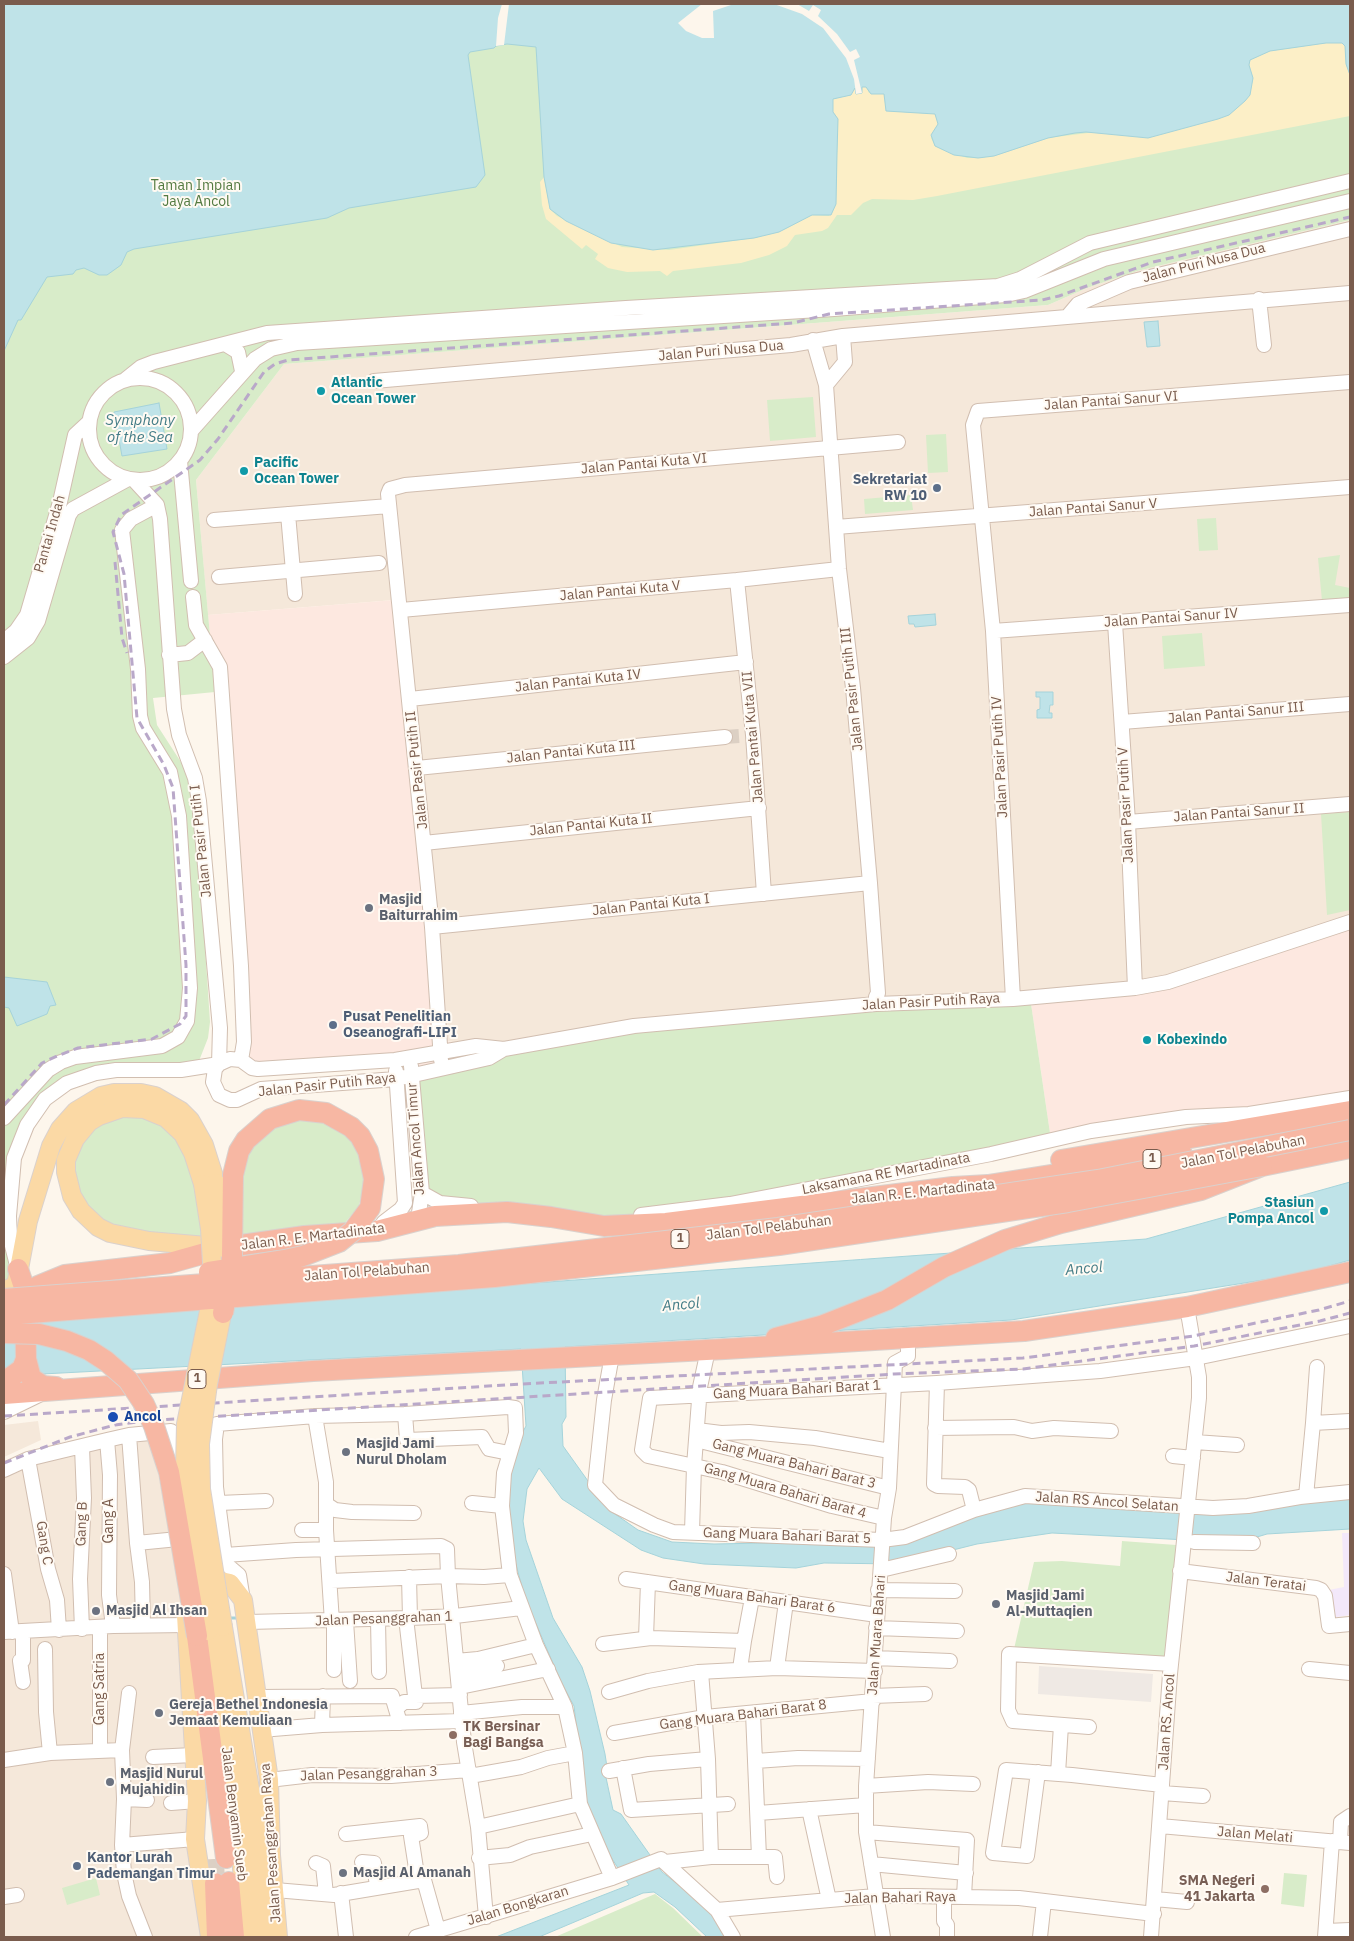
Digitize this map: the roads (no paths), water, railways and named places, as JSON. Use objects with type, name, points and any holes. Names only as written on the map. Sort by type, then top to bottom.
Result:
[{"type":"highway","points":[[71,1295],[179,1277],[228,1269],[238,1268],[285,1260],[321,1251],[339,1242],[353,1231],[370,1208],[374,1179],[368,1151],[360,1136],[339,1118],[314,1110],[288,1112],[262,1123],[246,1140],[239,1151],[232,1176],[232,1256],[231,1266],[230,1275],[223,1313]]},
{"type":"highway","points":[[953,1187],[1012,1169],[1190,1140],[1350,1111]]},
{"type":"highway","name":"Jalan R. E. Martadinata","points":[[26,1299],[38,1286],[55,1278],[76,1273],[170,1263],[227,1247],[305,1236],[378,1231],[435,1216],[507,1212],[604,1226],[624,1226],[953,1187],[988,1186],[1133,1162],[1350,1120]]},
{"type":"highway","name":"Jalan Tol Pelabuhan","points":[[4,1299],[459,1265],[778,1228],[1098,1180],[1350,1130]]},
{"type":"highway","name":"Jalan Tol Pelabuhan","points":[[4,1315],[494,1277],[779,1245],[1068,1202],[1350,1148]]},
{"type":"highway","points":[[717,1350],[820,1326],[887,1300],[944,1267],[1005,1240],[1061,1223],[1201,1190],[1262,1166]]},
{"type":"highway","points":[[18,1269],[26,1299],[26,1359],[31,1378],[42,1386]]},
{"type":"highway","name":"1","points":[[4,1394],[42,1386],[80,1388],[313,1371],[572,1356],[717,1350],[1024,1331],[1187,1306],[1350,1272]]},
{"type":"highway","points":[[4,1333],[39,1334],[67,1341],[106,1361],[128,1380],[154,1426],[169,1472],[182,1539],[220,1810],[220,1859]]},
{"type":"highway","points":[[4,1382],[22,1369],[26,1359]]},
{"type":"highway","points":[[222,1883],[232,1935]]},
{"type":"main road","name":"Jalan Benyamin Sueb","points":[[4,1291],[16,1285],[28,1221],[52,1146],[60,1129],[76,1111],[101,1096],[114,1093],[141,1093],[155,1096],[181,1111],[190,1120],[204,1145],[209,1183],[227,1263],[223,1313],[208,1384],[200,1444],[201,1489],[215,1629],[240,1840],[232,1935]]},
{"type":"main road","name":"Jalan Benyamin Sueb","points":[[227,1247],[154,1241],[110,1233],[98,1227],[81,1212],[72,1196],[66,1172],[66,1160],[75,1139],[89,1122],[110,1111],[122,1108],[139,1108],[166,1118],[183,1134],[209,1183],[210,1228],[213,1279],[212,1296],[186,1424],[185,1469],[189,1512],[252,1801],[260,1937]]},
{"type":"main road","points":[[210,1937],[195,1838],[197,1801],[184,1601],[195,1585],[216,1580],[230,1583],[244,1600]]},
{"type":"main road","name":"Jalan Pesanggrahan Raya","points":[[244,1600],[269,1780],[271,1855],[278,1937]]},
{"type":"street","points":[[126,379],[139,377],[153,379],[166,385],[177,393],[185,404],[190,417],[192,431],[188,447],[180,461],[158,477],[131,479],[114,474],[102,464],[93,452],[89,438],[88,423],[96,400],[104,391],[126,379],[141,367],[267,333],[998,286],[1020,279],[1090,243],[1350,181]]},
{"type":"street","points":[[192,431],[242,371],[256,359],[271,349],[297,343],[1006,295],[1024,291],[1104,259],[1350,201]]},
{"type":"street","name":"Jalan Puri Nusa Dua","points":[[1067,317],[1078,304],[1129,282],[1350,229]]},
{"type":"street","points":[[1056,261],[1061,276]]},
{"type":"street","name":"Jalan Puri Nusa Dua","points":[[374,381],[791,345],[843,336],[1259,299],[1350,293]]},
{"type":"street","points":[[1259,299],[1264,345]]},
{"type":"street","points":[[826,385],[845,362],[843,336]]},
{"type":"street","name":"Jalan Pasir Putih III","points":[[813,340],[826,385],[839,568],[852,688],[879,1000]]},
{"type":"street","points":[[225,344],[238,352],[242,371]]},
{"type":"street","name":"Jalan Pantai Sanur VI","points":[[981,516],[973,425],[978,411],[1350,382]]},
{"type":"street","name":"Pantai Indah","points":[[4,641],[16,631],[27,615],[60,502],[75,436],[88,423]]},
{"type":"street","name":"Jalan Pantai Kuta VI","points":[[390,489],[405,485],[898,442]]},
{"type":"street","points":[[180,461],[191,581]]},
{"type":"street","points":[[4,1118],[48,1070],[61,1062],[75,1058],[162,1046],[178,1036],[187,1021],[190,1006],[179,816],[170,772],[144,728],[140,716],[138,668],[123,535],[125,525],[157,505],[131,479]]},
{"type":"street","name":"Pantai Indah","points":[[4,657],[28,638],[38,621],[69,515],[73,509],[131,479]]},
{"type":"street","name":"Jalan Pantai Sanur V","points":[[836,527],[1350,487]]},
{"type":"street","name":"Jalan Pasir Putih II","points":[[390,489],[388,494],[389,506],[432,926],[440,1052]]},
{"type":"street","name":"Jalan Pasir Putih I","points":[[157,505],[160,518],[169,655],[176,722],[195,778],[199,801],[220,1028],[219,1064]]},
{"type":"street","points":[[214,520],[389,506]]},
{"type":"street","points":[[288,514],[295,594]]},
{"type":"street","name":"Jalan Pasir Putih IV","points":[[981,516],[993,631],[1013,999]]},
{"type":"street","points":[[219,576],[379,563]]},
{"type":"street","name":"Jalan Pantai Kuta V","points":[[401,610],[738,580],[839,568]]},
{"type":"street","name":"Jalan Pantai Kuta VII","points":[[738,580],[746,662],[746,736],[759,808],[764,894]]},
{"type":"street","points":[[18,1269],[10,1238],[9,1216],[14,1158],[27,1124],[45,1099],[67,1083],[116,1070],[181,1070],[219,1064],[230,1059],[241,1060],[244,1042],[241,966],[220,667],[194,618],[192,597]]},
{"type":"street","name":"Jalan Pantai Sanur IV","points":[[993,631],[1350,605]]},
{"type":"street","name":"Jalan Pasir Putih V","points":[[1115,622],[1128,822],[1134,988]]},
{"type":"street","points":[[169,655],[188,654],[205,640]]},
{"type":"street","name":"Jalan Pantai Kuta IV","points":[[410,699],[746,662]]},
{"type":"street","name":"Jalan Pantai Sanur III","points":[[1122,722],[1350,704]]},
{"type":"street","name":"Jalan Pantai Kuta III","points":[[417,768],[725,737]]},
{"type":"street","name":"Jalan Pantai Sanur II","points":[[1128,822],[1350,804]]},
{"type":"street","name":"Jalan Pantai Kuta II","points":[[424,843],[759,808]]},
{"type":"street","name":"Jalan Pantai Kuta I","points":[[432,926],[870,883]]},
{"type":"street","name":"Jalan Pasir Putih Raya","points":[[241,1060],[252,1068],[258,1069],[395,1060],[476,1046],[504,1049],[634,1026],[879,1000],[1013,999],[1134,988],[1168,982],[1350,922]]},
{"type":"street","name":"Jalan Pasir Putih Raya","points":[[219,1064],[213,1075],[215,1090],[224,1098],[237,1100],[261,1089],[396,1079],[411,1074],[489,1058],[504,1049]]},
{"type":"street","points":[[440,1052],[441,1068]]},
{"type":"street","name":"Jalan Ancol Timur","points":[[411,1058],[422,1193],[418,1219]]},
{"type":"street","name":"Jalan Ancol Timur","points":[[378,1231],[384,1222],[402,1209],[405,1203],[395,1060]]},
{"type":"street","name":"Laksamana RE Martadinata","points":[[422,1193],[440,1203],[452,1205],[542,1208],[615,1218],[730,1204],[991,1154],[1091,1131],[1186,1116],[1249,1114],[1350,1098]]},
{"type":"street","points":[[863,1178],[866,1198]]},
{"type":"street","name":"Jalan RS. Ancol","points":[[1151,1937],[1170,1664],[1180,1572],[1189,1542],[1188,1509],[1199,1398],[1196,1358],[1187,1306]]},
{"type":"street","name":"Gang Muara Bahari Barat 1","points":[[699,1395],[937,1384],[1100,1371],[1196,1358],[1350,1326]]},
{"type":"street","name":"Jalan Muara Bahari","points":[[883,1937],[866,1832],[866,1786],[873,1699],[878,1590],[884,1518],[889,1488],[895,1363],[908,1356],[908,1339]]},
{"type":"street","points":[[717,1350],[701,1380],[696,1435],[735,1432],[815,1438],[890,1451]]},
{"type":"street","name":"Gang Muara Bahari Barat 5","points":[[612,1355],[604,1400],[595,1485],[614,1505],[654,1525],[674,1532],[882,1541],[906,1537],[974,1510]]},
{"type":"street","points":[[1306,1496],[1317,1366]]},
{"type":"street","points":[[937,1384],[934,1484],[938,1486],[965,1487],[969,1490],[974,1510]]},
{"type":"street","points":[[4,1412],[42,1386]]},
{"type":"street","name":"Gang Muara Bahari Barat 4","points":[[699,1395],[650,1398],[642,1450],[648,1456],[722,1472],[832,1506],[884,1518]]},
{"type":"street","points":[[244,1600],[239,1575],[227,1565],[225,1555],[214,1454],[217,1424],[315,1416],[405,1414],[516,1408],[516,1433],[504,1473],[502,1506],[510,1574],[520,1606],[536,1645],[565,1707],[575,1753],[580,1804],[592,1834],[616,1876],[662,1861],[775,1857],[777,1877]]},
{"type":"street","points":[[405,1414],[407,1440],[482,1437],[489,1449],[509,1453]]},
{"type":"street","points":[[315,1416],[317,1435],[324,1462],[326,1530],[335,1620],[350,1681]]},
{"type":"street","points":[[1313,1423],[1350,1420]]},
{"type":"street","points":[[935,1428],[1014,1427],[1025,1430],[1054,1428],[1111,1431]]},
{"type":"street","points":[[4,1470],[28,1459],[107,1440],[129,1435],[172,1431],[181,1506],[177,1532],[184,1601]]},
{"type":"street","points":[[731,1449],[735,1432]]},
{"type":"street","points":[[129,1435],[137,1543],[142,1582],[142,1621]]},
{"type":"street","name":"Gang Muara Bahari Barat 3","points":[[692,1532],[696,1435],[731,1449],[889,1488]]},
{"type":"street","name":"Gang A","points":[[107,1440],[110,1475],[110,1624]]},
{"type":"street","points":[[1195,1442],[1237,1445]]},
{"type":"street","name":"Gang B","points":[[82,1446],[84,1498],[80,1579],[82,1626]]},
{"type":"street","points":[[1173,1456],[1193,1458]]},
{"type":"street","name":"Gang C","points":[[28,1459],[48,1569],[56,1600],[56,1628],[46,1649],[50,1753]]},
{"type":"street","name":"Jalan RS Ancol Selatan","points":[[974,1510],[1025,1496],[1188,1509],[1248,1506],[1306,1496],[1350,1492]]},
{"type":"street","points":[[219,1503],[266,1501]]},
{"type":"street","points":[[472,1503],[502,1506]]},
{"type":"street","points":[[326,1504],[335,1510],[352,1512],[414,1513]]},
{"type":"street","points":[[302,1530],[326,1530]]},
{"type":"street","points":[[137,1543],[178,1539]]},
{"type":"street","points":[[1189,1542],[1253,1543]]},
{"type":"street","points":[[225,1555],[328,1549],[443,1546],[447,1549],[450,1607],[461,1717],[478,1827],[479,1858],[486,1917]]},
{"type":"street","points":[[881,1568],[949,1554]]},
{"type":"street","name":"Jalan Teratai","points":[[1180,1572],[1316,1588],[1323,1592],[1329,1626],[1350,1624]]},
{"type":"street","points":[[4,1574],[12,1630],[23,1649],[23,1660],[20,1661],[23,1682]]},
{"type":"street","points":[[330,1581],[448,1576],[484,1578],[510,1574]]},
{"type":"street","points":[[397,1708],[404,1702],[416,1702],[409,1616],[409,1577]]},
{"type":"street","name":"Gang Muara Bahari Barat 6","points":[[626,1579],[786,1602],[877,1622],[957,1631]]},
{"type":"street","points":[[646,1638],[648,1582]]},
{"type":"street","points":[[878,1590],[955,1591]]},
{"type":"street","points":[[740,1669],[752,1598]]},
{"type":"street","points":[[777,1668],[786,1602]]},
{"type":"street","name":"Jalan Pesanggrahan 1","points":[[248,1622],[378,1620],[409,1616],[450,1607],[520,1606]]},
{"type":"street","points":[[334,1670],[335,1620]]},
{"type":"street","points":[[378,1620],[379,1672]]},
{"type":"street","points":[[12,1630],[142,1621],[186,1625]]},
{"type":"street","name":"Gang Satria","points":[[100,1750],[110,1624]]},
{"type":"street","points":[[603,1644],[646,1638],[696,1638],[744,1641]]},
{"type":"street","points":[[458,1679],[478,1659],[536,1645]]},
{"type":"street","points":[[23,1649],[46,1649]]},
{"type":"street","points":[[1089,1727],[1017,1722],[1009,1715],[1009,1654],[1170,1664]]},
{"type":"street","points":[[609,1692],[648,1681],[701,1672],[950,1661]]},
{"type":"street","points":[[416,1696],[476,1672],[497,1666]]},
{"type":"street","points":[[458,1679],[548,1669]]},
{"type":"street","points":[[1309,1670],[1350,1673]]},
{"type":"street","points":[[701,1672],[708,1759],[711,1858]]},
{"type":"street","points":[[129,1694],[122,1750],[124,1800],[122,1844],[124,1873],[129,1896],[145,1937]]},
{"type":"street","name":"Gang Muara Bahari Barat 8","points":[[614,1733],[705,1717],[753,1714],[925,1694]]},
{"type":"street","points":[[322,1696],[322,1725]]},
{"type":"street","points":[[257,1697],[392,1696],[400,1723]]},
{"type":"street","points":[[261,1730],[322,1725],[400,1723],[461,1717],[522,1707],[565,1707]]},
{"type":"street","points":[[753,1714],[759,1857]]},
{"type":"street","points":[[1058,1774],[1061,1725]]},
{"type":"street","points":[[4,1760],[50,1753],[122,1750]]},
{"type":"street","name":"Jalan Pesanggrahan 3","points":[[269,1780],[312,1775],[391,1776],[469,1773],[521,1767],[548,1758],[575,1753]]},
{"type":"street","points":[[153,1757],[193,1756]]},
{"type":"street","points":[[756,1760],[798,1758],[868,1759]]},
{"type":"street","points":[[609,1771],[708,1759]]},
{"type":"street","points":[[623,1768],[631,1810],[728,1804]]},
{"type":"street","points":[[1038,1772],[1026,1856],[993,1853],[1005,1770],[1038,1772],[1058,1774],[1204,1796]]},
{"type":"street","points":[[866,1786],[928,1782],[973,1784]]},
{"type":"street","points":[[124,1800],[147,1800]]},
{"type":"street","points":[[170,1803],[197,1801]]},
{"type":"street","points":[[478,1827],[580,1804]]},
{"type":"street","points":[[758,1814],[866,1804]]},
{"type":"street","points":[[809,1809],[829,1900]]},
{"type":"street","points":[[1350,1816],[1341,1822],[1341,1842],[1326,1934],[1350,1930]]},
{"type":"street","points":[[346,1834],[420,1826],[421,1833],[411,1836],[418,1881]]},
{"type":"street","name":"Jalan Melati","points":[[1160,1826],[1341,1842]]},
{"type":"street","points":[[866,1832],[967,1840],[964,1897]]},
{"type":"street","points":[[479,1858],[510,1855],[530,1847],[592,1834]]},
{"type":"street","points":[[122,1844],[195,1838]]},
{"type":"street","points":[[662,1861],[717,1910],[733,1937]]},
{"type":"street","points":[[362,1862],[374,1863],[377,1887]]},
{"type":"street","points":[[316,1863],[323,1866],[326,1894]]},
{"type":"street","points":[[870,1864],[966,1873]]},
{"type":"street","name":"Jalan Bongkaran","points":[[416,1937],[616,1876]]},
{"type":"street","points":[[275,1890],[326,1894],[425,1881],[438,1930]]},
{"type":"street","points":[[341,1893],[346,1937]]},
{"type":"street","name":"Jalan Bahari Raya","points":[[717,1910],[875,1896],[964,1897],[1044,1901],[1154,1914]]},
{"type":"street","points":[[944,1897],[947,1937]]},
{"type":"street","points":[[1155,1899],[1187,1902]]},
{"type":"street","points":[[1040,1937],[1044,1901]]},
{"type":"water","points":[[4,4],[1350,4],[1350,75],[1346,64],[1345,46],[1342,43],[1326,43],[1270,51],[1250,60],[1249,65],[1253,78],[1250,95],[1229,115],[1148,138],[1086,132],[1075,133],[1048,138],[994,156],[978,158],[954,155],[935,146],[931,135],[938,124],[935,114],[886,111],[884,94],[871,94],[866,87],[862,87],[862,93],[856,94],[855,88],[851,95],[833,99],[833,112],[838,119],[836,204],[831,215],[812,215],[779,232],[754,238],[653,250],[611,243],[566,221],[550,209],[544,177],[536,47],[507,44],[496,46],[470,52],[468,55],[485,175],[476,187],[349,208],[327,218],[134,249],[127,252],[121,265],[107,275],[99,275],[84,268],[76,270],[73,274],[47,277],[21,320],[18,320],[4,351]]},
{"type":"water","points":[[1158,321],[1160,346],[1147,347],[1144,322]]},
{"type":"water","name":"Symphony of the Sea","points":[[159,403],[167,449],[122,456],[114,412]]},
{"type":"water","points":[[935,614],[936,625],[915,627],[914,624],[909,624],[908,616]]},
{"type":"water","points":[[1036,692],[1053,692],[1053,705],[1050,705],[1049,713],[1052,713],[1052,718],[1037,718],[1037,710],[1040,709],[1040,697],[1036,697]]},
{"type":"water","points":[[4,977],[47,982],[56,1005],[50,1006],[47,1014],[17,1026],[9,1008],[4,1007]]},
{"type":"water","points":[[1350,1182],[1350,1260],[1301,1274],[1011,1320],[565,1347],[566,1417],[562,1424],[563,1446],[608,1509],[638,1530],[672,1542],[714,1544],[814,1542],[947,1527],[991,1511],[1024,1503],[1299,1502],[1350,1496],[1350,1529],[1267,1534],[1247,1540],[1187,1540],[1052,1533],[977,1544],[897,1564],[824,1563],[796,1568],[704,1564],[663,1558],[641,1550],[562,1499],[539,1468],[527,1489],[523,1521],[526,1540],[553,1618],[582,1667],[590,1691],[605,1754],[607,1767],[605,1773],[613,1810],[621,1814],[662,1872],[703,1904],[718,1922],[727,1937],[707,1937],[675,1907],[654,1892],[643,1893],[539,1937],[496,1937],[629,1885],[596,1834],[586,1810],[574,1706],[561,1682],[525,1598],[507,1531],[507,1481],[519,1439],[526,1426],[521,1349],[4,1376],[4,1321],[1146,1239]]},
{"type":"waterway","points":[[227,1618],[241,1618]]},
{"type":"tunnel","points":[[725,737],[740,736]]},
{"type":"tunnel","points":[[214,1859],[215,1883]]},
{"type":"railway","points":[[4,1105],[42,1063],[78,1048],[152,1039],[180,1024],[186,1016],[186,965],[173,788],[164,765],[137,718],[124,574],[113,532],[121,515],[200,460],[218,439],[264,372],[275,364],[288,360],[793,323],[829,314],[1042,300],[1059,296],[1153,262],[1350,217]]},
{"type":"railway","points":[[115,562],[122,638],[127,653]]},
{"type":"railway","points":[[4,1416],[522,1384],[1023,1358],[1193,1336],[1319,1310],[1350,1301]]},
{"type":"railway","points":[[4,1463],[70,1437],[115,1425],[144,1421],[894,1374],[1023,1369],[1194,1346],[1320,1321],[1350,1313]]},
{"type":"place","name":"Atlantic Ocean Tower","points":[[321,391]]},
{"type":"place","name":"Pacific Ocean Tower","points":[[244,471]]},
{"type":"place","name":"Sekretariat RW 10","points":[[937,488]]},
{"type":"place","name":"Masjid Baiturrahim","points":[[369,908]]},
{"type":"place","name":"Pusat Penelitian Oseanografi-LIPI","points":[[333,1025]]},
{"type":"place","name":"Kobexindo","points":[[1147,1040]]},
{"type":"place","name":"Stasiun Pompa Ancol","points":[[1324,1211]]},
{"type":"place","name":"Ancol","points":[[113,1417]]},
{"type":"place","name":"Masjid Jami Nurul Dholam","points":[[346,1452]]},
{"type":"place","name":"Masjid Jami Al-Muttaqien","points":[[996,1604]]},
{"type":"place","name":"Masjid Al Ihsan","points":[[96,1611]]},
{"type":"place","name":"Gereja Bethel Indonesia Jemaat Kemuliaan","points":[[159,1713]]},
{"type":"place","name":"TK Bersinar Bagi Bangsa","points":[[453,1735]]},
{"type":"place","name":"Masjid Nurul Mujahidin","points":[[110,1782]]},
{"type":"place","name":"Kantor Lurah Pademangan Timur","points":[[77,1866]]},
{"type":"place","name":"Masjid Al Amanah","points":[[343,1873]]},
{"type":"place","name":"SMA Negeri 41 Jakarta","points":[[1265,1889]]},
{"type":"park label","name":"Taman Impian Jaya Ancol","points":[[196,194]]}]
